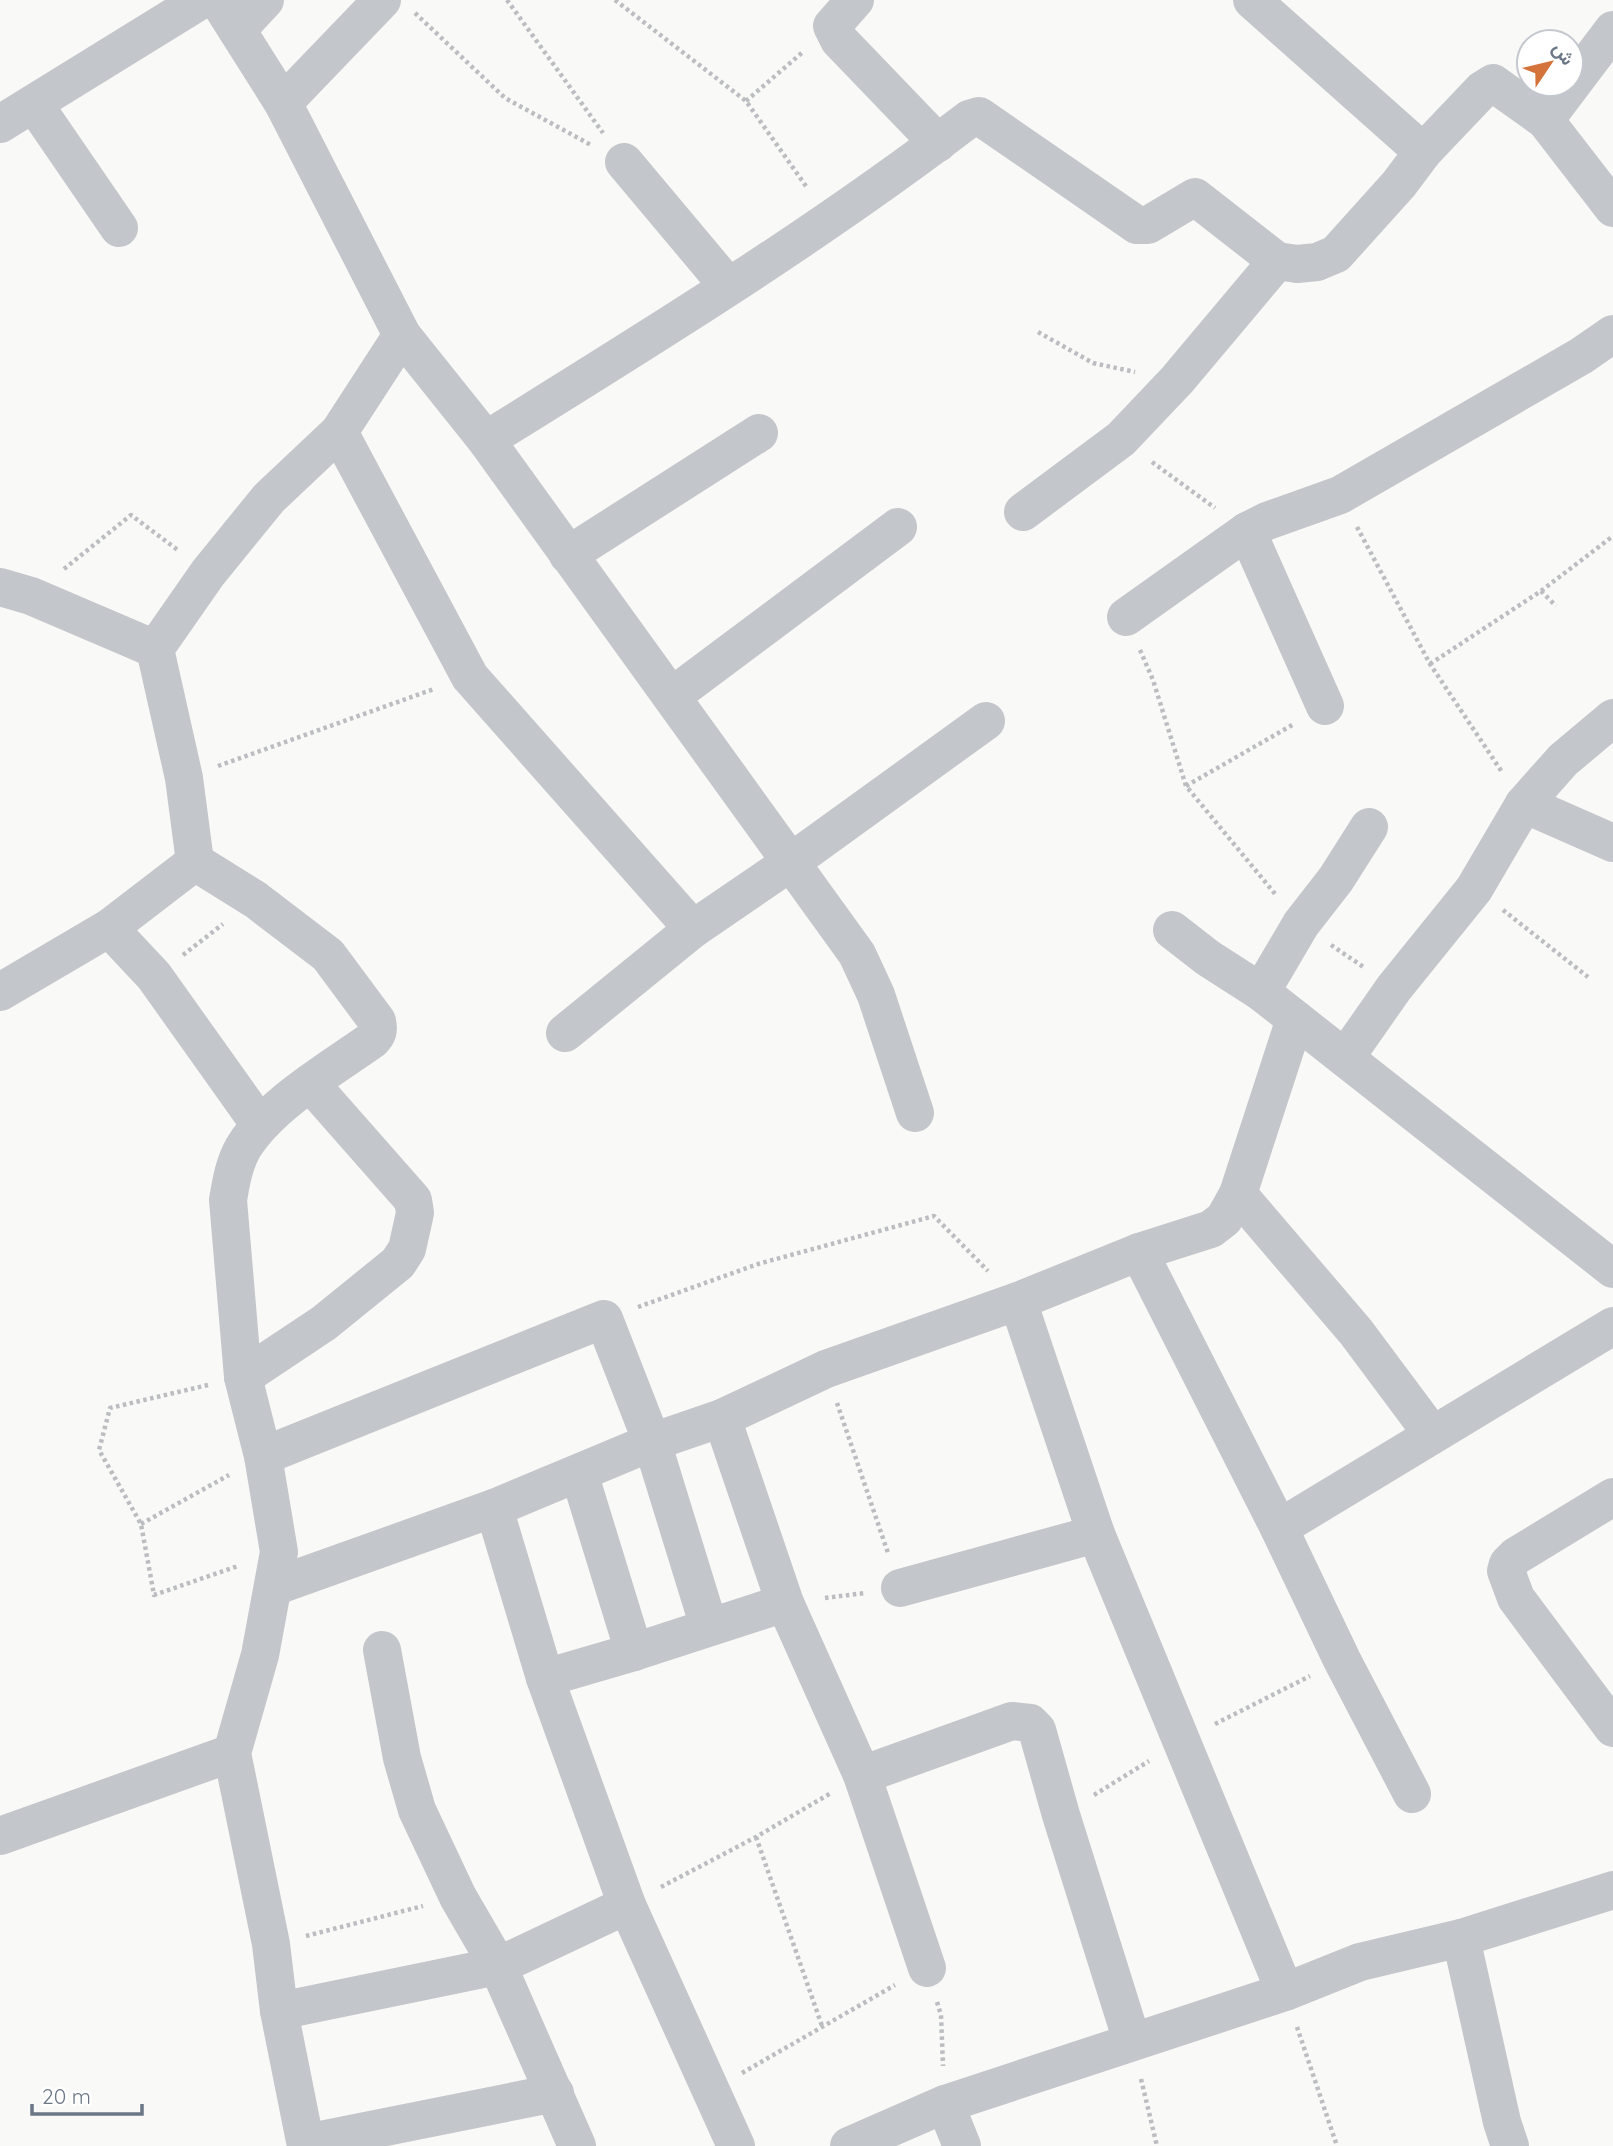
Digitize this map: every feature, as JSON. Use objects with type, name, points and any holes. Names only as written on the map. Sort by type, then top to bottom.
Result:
[{"type":"street","points":[[0,124],[201,0]]},
{"type":"street","points":[[265,0],[228,15],[283,103],[402,335],[486,440],[857,954],[876,995],[915,1114]]},
{"type":"street","points":[[1252,0],[1423,152]]},
{"type":"street","points":[[283,103],[396,4]]},
{"type":"street","points":[[844,13],[839,40],[939,143]]},
{"type":"street","points":[[1545,120],[1613,30]]},
{"type":"street","points":[[486,440],[728,286],[829,219],[970,119],[979,116],[1137,225],[1148,225],[1195,197],[1277,261],[1297,264],[1317,262],[1336,254],[1399,184],[1423,152],[1482,90],[1493,83],[1545,120],[1613,208]]},
{"type":"street","points":[[34,104],[119,228]]},
{"type":"street","points":[[624,162],[728,286]]},
{"type":"street","points":[[1023,512],[1121,439],[1177,380],[1277,261]]},
{"type":"street","points":[[195,862],[184,778],[155,649],[208,573],[270,498],[340,432],[402,335]]},
{"type":"street","points":[[1126,617],[1247,531],[1340,495],[1581,356],[1610,345]]},
{"type":"street","points":[[340,432],[470,677],[693,929]]},
{"type":"street","points":[[568,555],[759,433]]},
{"type":"street","points":[[672,696],[898,527]]},
{"type":"street","points":[[1247,531],[1325,706]]},
{"type":"street","points":[[15,592],[155,649]]},
{"type":"street","points":[[1345,1058],[1394,988],[1474,889],[1524,804],[1563,760],[1613,718]]},
{"type":"street","points":[[565,1033],[693,929],[986,721]]},
{"type":"street","points":[[1524,804],[1613,843]]},
{"type":"street","points":[[1261,992],[1301,924],[1336,879],[1369,827]]},
{"type":"street","points":[[195,862],[256,900],[328,955],[377,1021],[379,1028],[372,1040],[310,1083],[260,1125],[242,1149],[233,1171],[228,1200],[243,1377],[263,1457],[276,1569],[260,1655],[232,1753],[271,1944],[279,2011],[306,2145],[555,2093]]},
{"type":"street","points":[[0,992],[109,928],[195,862]]},
{"type":"street","points":[[109,928],[154,976],[260,1125]]},
{"type":"street","points":[[1172,930],[1208,958],[1261,992],[1613,1269]]},
{"type":"street","points":[[276,1569],[494,1508],[652,1442],[722,1418],[826,1368],[1018,1301],[1139,1252],[1211,1229],[1224,1219],[1238,1194],[1295,1019]]},
{"type":"street","points":[[243,1377],[324,1323],[398,1263],[407,1249],[415,1213],[412,1200],[310,1083]]},
{"type":"street","points":[[1238,1194],[1356,1332],[1432,1434]]},
{"type":"street","points":[[1139,1252],[1279,1528],[1342,1660],[1412,1794]]},
{"type":"street","points":[[1018,1301],[1096,1534],[1285,1992]]},
{"type":"street","points":[[263,1457],[604,1319],[652,1442],[709,1627]]},
{"type":"street","points":[[1279,1528],[1613,1326]]},
{"type":"street","points":[[722,1418],[785,1603],[862,1775],[927,1968]]},
{"type":"street","points":[[579,1473],[634,1652]]},
{"type":"street","points":[[1613,1497],[1516,1556],[1508,1564],[1506,1572],[1516,1598],[1613,1728]]},
{"type":"street","points":[[494,1508],[545,1678],[627,1905],[736,2146]]},
{"type":"street","points":[[900,1588],[1096,1534]]},
{"type":"street","points":[[545,1678],[785,1603]]},
{"type":"street","points":[[382,1650],[402,1758],[416,1810],[457,1897],[498,1966],[578,2146]]},
{"type":"street","points":[[862,1775],[1012,1721],[1030,1723],[1037,1730],[1132,2041]]},
{"type":"street","points":[[0,1836],[232,1753]]},
{"type":"street","points":[[849,2146],[945,2104],[1285,1992],[1360,1962],[1461,1938],[1613,1890]]},
{"type":"street","points":[[279,2011],[498,1966],[627,1905]]},
{"type":"street","points":[[1461,1938],[1502,2122],[1510,2146]]},
{"type":"street","points":[[945,2104],[962,2146]]},
{"type":"path","points":[[507,0],[624,162]]},
{"type":"path","points":[[615,0],[746,101],[829,219]]},
{"type":"path","points":[[396,4],[505,98],[624,162]]},
{"type":"path","points":[[746,101],[844,13]]},
{"type":"path","points":[[1038,332],[1093,363],[1177,380]]},
{"type":"path","points":[[1121,439],[1247,531]]},
{"type":"path","points":[[1340,495],[1430,664],[1524,804]]},
{"type":"path","points":[[15,592],[131,515],[208,573]]},
{"type":"path","points":[[1430,664],[1541,592],[1613,536]]},
{"type":"path","points":[[1541,592],[1556,606]]},
{"type":"path","points":[[184,778],[470,677]]},
{"type":"path","points":[[1153,680],[1186,786],[1301,924],[1394,988]]},
{"type":"path","points":[[1186,786],[1325,706]]},
{"type":"path","points":[[1474,889],[1588,976]]},
{"type":"path","points":[[154,976],[256,900]]},
{"type":"path","points":[[604,1319],[758,1264],[934,1216],[1018,1301]]},
{"type":"path","points":[[785,1603],[900,1588],[826,1368]]},
{"type":"path","points":[[243,1377],[110,1408],[99,1450],[141,1524],[154,1595],[276,1569]]},
{"type":"path","points":[[141,1524],[263,1457]]},
{"type":"path","points":[[1061,1815],[1181,1741],[1342,1660]]},
{"type":"path","points":[[627,1905],[756,1837],[862,1775]]},
{"type":"path","points":[[756,1837],[822,2026]]},
{"type":"path","points":[[271,1944],[457,1897]]},
{"type":"path","points":[[711,2091],[927,1968],[941,2015],[945,2104]]},
{"type":"path","points":[[1285,1992],[1337,2146]]},
{"type":"path","points":[[1132,2041],[1157,2146]]}]
